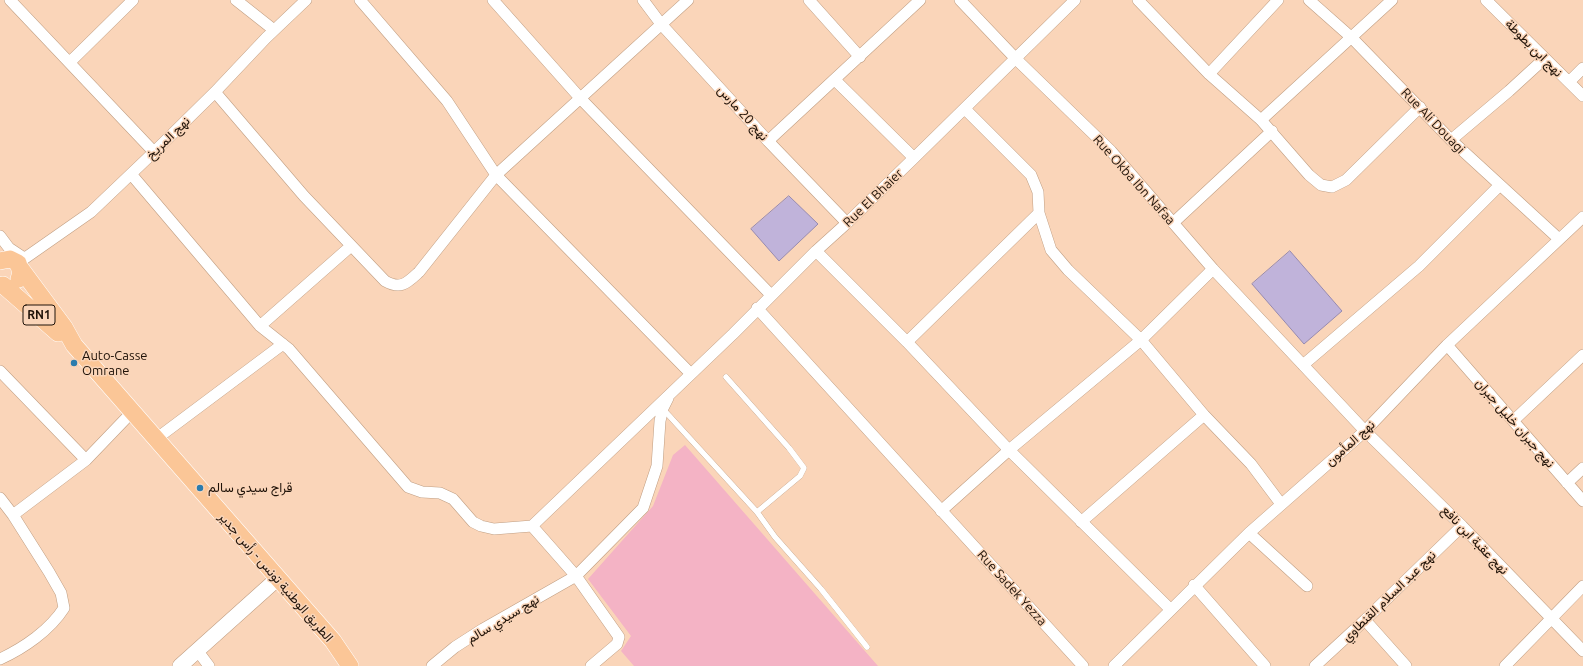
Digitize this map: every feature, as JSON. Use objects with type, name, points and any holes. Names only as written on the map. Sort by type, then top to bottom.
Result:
[{"type":"main road","name":"RN1","points":[[2,284],[11,285],[18,281],[21,273],[11,261]]},
{"type":"main road","name":"الطريق الوطنية تونس - رأس جدير","points":[[11,261],[64,328],[74,345]]},
{"type":"main road","name":"الطريق الوطنية تونس - رأس جدير","points":[[2,284],[74,345],[333,641],[350,666]]},
{"type":"main road","points":[[180,666],[277,578]]},
{"type":"street","points":[[10,0],[154,152]]},
{"type":"street","points":[[70,62],[133,0]]},
{"type":"street","points":[[236,0],[274,30]]},
{"type":"street","name":"نهج المريخ","points":[[11,261],[91,212],[215,92],[274,30],[306,0]]},
{"type":"street","points":[[360,0],[447,100],[496,174],[690,373]]},
{"type":"street","points":[[492,0],[581,99],[771,295]]},
{"type":"street","name":"نهج 20 مارس","points":[[643,0],[661,24],[768,141],[848,223]]},
{"type":"street","points":[[215,92],[304,196],[351,246],[385,281],[391,285],[400,286],[419,272],[496,174],[581,99],[688,0]]},
{"type":"street","points":[[809,0],[860,57]]},
{"type":"street","points":[[768,141],[920,0]]},
{"type":"street","name":"Rue Okba Ibn Nafaa","points":[[960,0],[1016,59],[1111,151],[1213,269],[1365,431]]},
{"type":"street","name":"Rue El Bhaier","points":[[670,394],[816,251],[848,223],[1076,0]]},
{"type":"street","points":[[1138,0],[1209,74],[1262,120],[1309,175],[1322,185],[1332,187],[1346,180],[1420,107]]},
{"type":"street","points":[[1209,74],[1278,0]]},
{"type":"street","name":"Rue Ali Douagi","points":[[1309,0],[1352,38],[1451,140],[1559,240]]},
{"type":"street","points":[[1262,120],[1392,0]]},
{"type":"street","name":"نهج ابن بطوطة","points":[[1486,0],[1583,96]]},
{"type":"street","points":[[1451,140],[1509,91],[1544,58]]},
{"type":"street","points":[[1569,82],[1583,68]]},
{"type":"street","points":[[835,80],[914,158]]},
{"type":"street","points":[[965,109],[1031,175],[1038,192],[1039,213],[1051,250],[1068,270],[1141,340],[1204,415],[1251,464],[1281,504]]},
{"type":"street","points":[[1173,223],[1272,131]]},
{"type":"street","points":[[131,174],[260,326],[289,349],[408,487],[422,492],[440,493],[453,499],[473,522],[481,526],[494,529],[532,526],[670,394]]},
{"type":"street","points":[[1303,365],[1418,266],[1500,185]]},
{"type":"street","points":[[907,342],[1039,213]]},
{"type":"street","name":"نهج المأمون","points":[[1114,666],[1194,585],[1249,533],[1365,431],[1447,345],[1583,217]]},
{"type":"street","points":[[0,236],[9,248],[11,261]]},
{"type":"street","points":[[260,326],[351,246]]},
{"type":"street","points":[[816,251],[907,342],[1009,450],[1170,609]]},
{"type":"street","points":[[941,511],[1009,450],[1141,340],[1213,269]]},
{"type":"street","name":"Rue Sadek Yezza","points":[[757,308],[1082,666]]},
{"type":"street","points":[[156,439],[283,344]]},
{"type":"street","name":"نهج جبران خليل جبران","points":[[1447,345],[1583,501]]},
{"type":"street","points":[[1513,421],[1583,355]]},
{"type":"street","points":[[0,371],[86,460]]},
{"type":"street","name":"نهج سيدي سالم","points":[[432,666],[483,629],[576,576],[643,508],[656,466],[660,421],[663,408],[670,394]]},
{"type":"street","points":[[13,515],[86,460],[133,411]]},
{"type":"street","points":[[1081,522],[1204,415]]},
{"type":"street","name":"نهج عقبة ابن نافع","points":[[1365,431],[1462,526],[1583,651]]},
{"type":"street","points":[[1567,482],[1583,468]]},
{"type":"street","points":[[0,498],[13,515],[61,593],[64,608],[49,627],[11,654],[0,659]]},
{"type":"street","points":[[532,526],[576,576],[619,637],[617,644],[591,666]]},
{"type":"street","name":"نهج عبد السلام القنطاوي","points":[[1315,666],[1462,526]]},
{"type":"street","points":[[1249,533],[1307,586]]},
{"type":"street","points":[[1194,585],[1266,666]]},
{"type":"street","points":[[1505,666],[1583,586]]},
{"type":"street","points":[[1364,620],[1406,666]]},
{"type":"street","points":[[198,650],[209,666]]},
{"type":"lane","points":[[726,377],[789,448],[804,468],[800,476],[756,512]]},
{"type":"lane","points":[[663,408],[756,512],[774,537],[821,589],[867,647]]},
{"type":"shaded area","points":[[685,445],[878,666],[634,666],[621,651],[631,636],[588,579],[653,506],[673,455]]},
{"type":"building","points":[[789,196],[818,224],[779,261],[751,229]]},
{"type":"building","points":[[1290,251],[1342,311],[1304,344],[1252,284]]},
{"type":"place","name":"Auto-Casse Omrane","points":[[74,363]]},
{"type":"place","name":"قراج سيدي سالم","points":[[200,488]]}]
